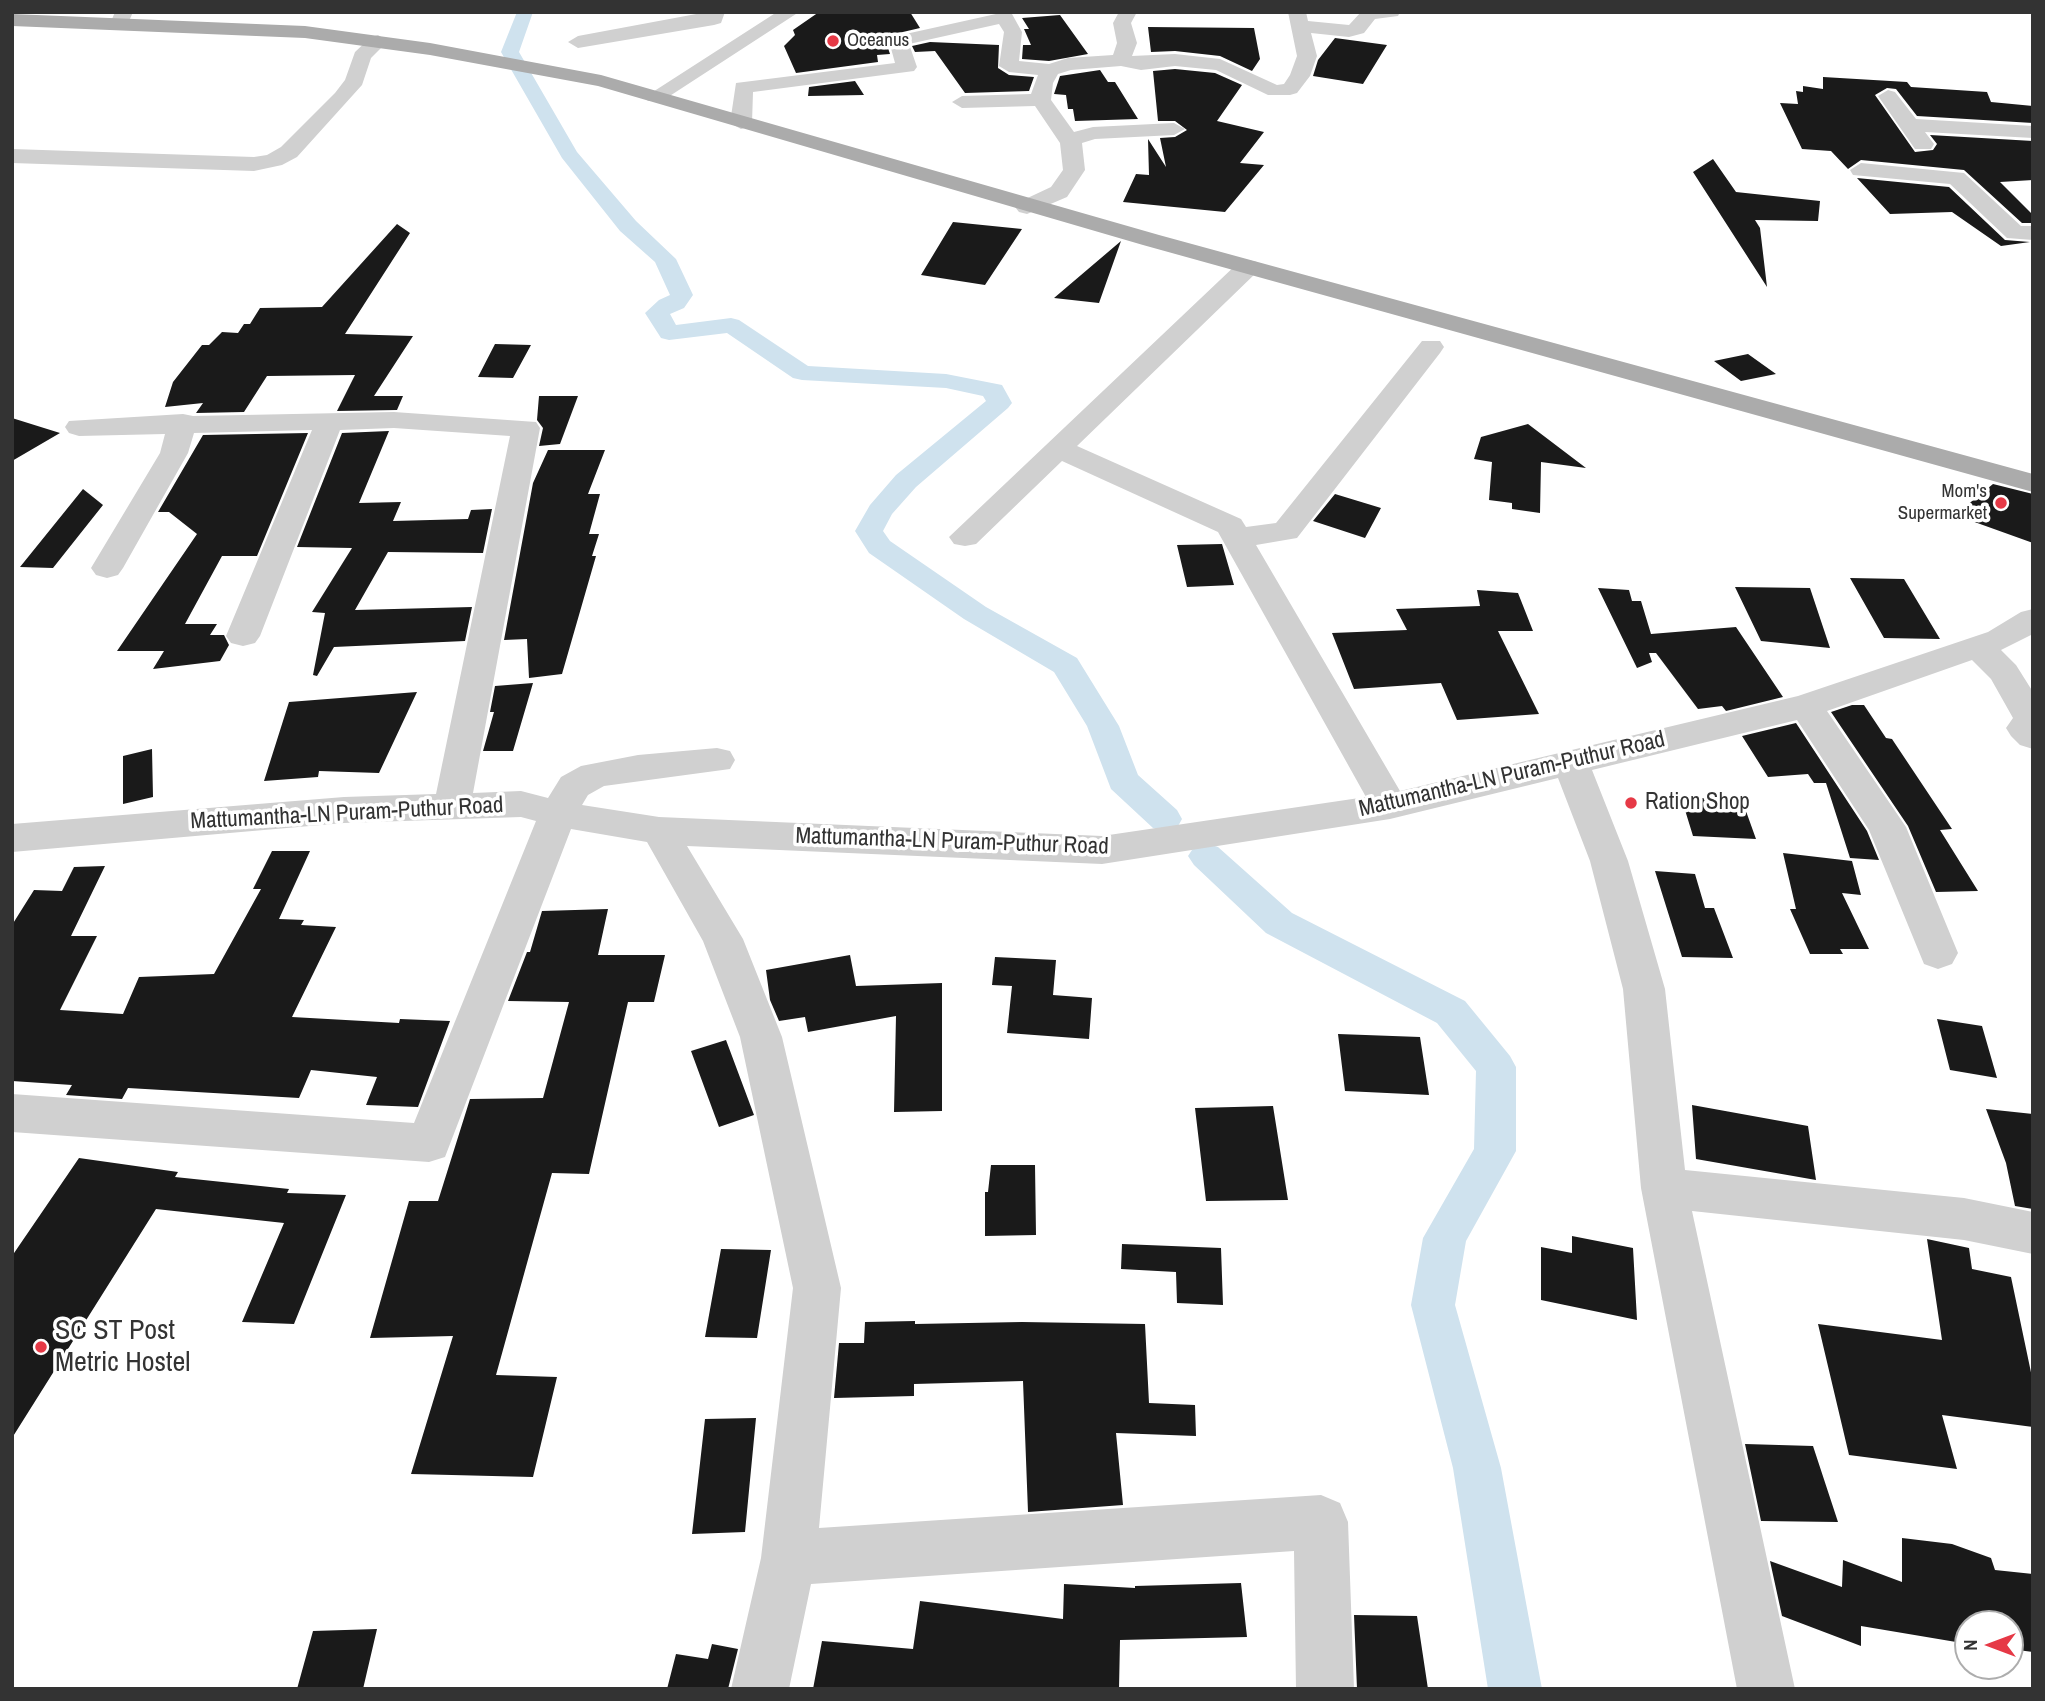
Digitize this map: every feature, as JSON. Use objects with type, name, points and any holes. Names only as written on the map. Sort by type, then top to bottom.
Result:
[{"type":"main road","points":[[12,20],[122,18],[229,27],[369,33],[565,74],[655,97],[1028,206],[2033,483]]},
{"type":"street","points":[[578,42],[714,19],[716,12]]},
{"type":"street","points":[[655,97],[790,12]]},
{"type":"street","points":[[1121,60],[1127,43],[1122,23],[1128,12]]},
{"type":"street","points":[[741,122],[743,87],[907,66],[901,57],[899,41],[1005,18],[1013,32],[1009,66],[1051,69],[1068,64],[1121,60],[1141,64],[1174,60],[1220,65],[1265,88],[1275,91],[1290,89],[1300,76],[1307,56],[1299,19],[1349,31],[1357,29],[1367,13],[1391,12]]},
{"type":"street","points":[[565,74],[586,18]]},
{"type":"street","points":[[12,156],[254,164],[274,160],[289,152],[355,81],[369,33]]},
{"type":"street","points":[[1028,206],[1059,192],[1074,170],[1070,140],[1041,100],[1043,83],[1051,69]]},
{"type":"street","points":[[1888,96],[1908,125],[1956,178],[2015,233],[2033,233]]},
{"type":"street","points":[[962,102],[1041,100]]},
{"type":"street","points":[[1908,125],[2033,132]]},
{"type":"street","points":[[1070,140],[1093,133],[1174,129]]},
{"type":"street","points":[[1861,170],[1956,178]]},
{"type":"street","points":[[965,537],[1248,267]]},
{"type":"street","points":[[1237,538],[1286,531],[1431,347]]},
{"type":"street","points":[[243,636],[330,420]]},
{"type":"street","points":[[79,427],[183,422],[394,420],[526,428],[452,806]]},
{"type":"street","points":[[107,568],[174,453],[183,422]]},
{"type":"street","points":[[1058,448],[1230,526],[1390,806]]},
{"type":"street","name":"Mattumantha-LN Puram-Puthur Road","points":[[12,838],[344,810],[520,804],[558,814],[659,831],[1102,850],[1390,806],[1807,706],[2004,642],[2033,619]]},
{"type":"street","points":[[2004,642],[2004,673],[2032,720],[2024,727],[2033,737]]},
{"type":"street","points":[[1807,706],[1887,827],[1938,953]]},
{"type":"street","points":[[12,1113],[429,1143],[558,814],[575,786],[593,775],[638,767],[717,760]]},
{"type":"street","points":[[1571,763],[1609,861],[1644,989],[1664,1188],[1766,1689]]},
{"type":"street","points":[[659,831],[723,939],[761,1037],[817,1288],[789,1558],[760,1689]]},
{"type":"street","points":[[1664,1188],[1964,1219],[2033,1233]]},
{"type":"street","points":[[789,1558],[1321,1522],[1325,1689]]},
{"type":"building","name":"Oceanus","points":[[819,12],[910,12],[920,28],[890,35],[886,42],[890,54],[877,55],[878,62],[796,73],[784,46],[795,35],[793,30]]},
{"type":"building","points":[[1060,15],[1088,54],[1049,61],[1022,59],[1023,45],[1031,45],[1024,29],[1029,29],[1022,18]]},
{"type":"building","points":[[1148,27],[1254,28],[1260,59],[1252,71],[1220,56],[1175,51],[1151,52]]},
{"type":"building","points":[[1335,38],[1387,45],[1363,84],[1313,76],[1318,60]]},
{"type":"building","points":[[930,42],[999,45],[998,68],[1009,75],[1034,77],[1029,91],[965,93],[935,51],[915,52],[912,46]]},
{"type":"building","points":[[1175,69],[1215,73],[1242,85],[1217,121],[1264,132],[1240,163],[1264,165],[1225,212],[1123,202],[1136,174],[1149,175],[1148,139],[1166,167],[1160,138],[1175,137],[1187,130],[1175,121],[1158,121],[1153,71]]},
{"type":"building","points":[[1100,70],[1108,82],[1115,82],[1138,119],[1075,121],[1073,109],[1068,109],[1066,95],[1054,94],[1060,76]]},
{"type":"building","points":[[1823,77],[1907,82],[1911,87],[1987,92],[1991,102],[2033,106],[2033,123],[1917,116],[1896,89],[1887,88],[1875,95],[1915,152],[1933,150],[1937,144],[1930,135],[2033,141],[2033,180],[2000,182],[2033,215],[2033,223],[2022,223],[1964,170],[1861,160],[1848,169],[1831,151],[1802,149],[1780,103],[1798,104],[1796,91],[1803,92],[1803,86],[1823,89]]},
{"type":"building","points":[[855,81],[864,95],[808,96],[809,87]]},
{"type":"building","points":[[1713,159],[1736,192],[1820,201],[1818,221],[1755,220],[1760,228],[1767,287],[1693,172]]},
{"type":"building","points":[[1857,178],[1949,187],[2005,240],[2030,242],[2001,246],[1952,212],[1890,214]]},
{"type":"building","points":[[953,222],[1022,229],[985,285],[921,275]]},
{"type":"building","points":[[397,224],[410,233],[345,334],[413,336],[374,396],[403,396],[397,410],[337,411],[355,375],[267,376],[244,412],[196,413],[203,403],[165,407],[173,382],[202,345],[209,345],[222,332],[238,333],[244,324],[250,324],[260,308],[322,307]]},
{"type":"building","points":[[1121,241],[1099,303],[1054,298]]},
{"type":"building","points":[[495,344],[531,345],[513,378],[478,377]]},
{"type":"building","points":[[1748,354],[1776,374],[1741,381],[1714,361]]},
{"type":"building","points":[[539,396],[578,396],[560,444],[539,446],[543,428],[537,420]]},
{"type":"building","points":[[12,418],[60,433],[12,461]]},
{"type":"building","points":[[1528,424],[1586,468],[1541,462],[1540,513],[1512,509],[1512,503],[1489,500],[1492,462],[1474,459],[1481,437]]},
{"type":"building","points":[[389,431],[359,503],[401,502],[393,521],[468,519],[471,510],[492,509],[483,553],[388,552],[355,610],[472,607],[465,641],[334,647],[317,676],[313,675],[325,613],[312,612],[352,548],[297,547],[342,433]]},
{"type":"building","points":[[308,433],[257,556],[222,556],[185,624],[217,624],[210,635],[224,635],[229,645],[220,661],[153,669],[164,651],[117,651],[197,534],[169,512],[158,512],[203,435]]},
{"type":"building","points":[[548,450],[605,450],[588,494],[600,494],[589,534],[599,534],[592,556],[596,556],[562,674],[529,678],[527,639],[504,640],[533,483]]},
{"type":"building","name":"Mom's Supermarket","points":[[1993,484],[2033,494],[2033,543],[1955,515]]},
{"type":"building","points":[[83,489],[103,505],[53,568],[20,567]]},
{"type":"building","points":[[1335,494],[1381,508],[1365,538],[1313,521]]},
{"type":"building","points":[[1222,544],[1234,585],[1187,587],[1177,545]]},
{"type":"building","points":[[1850,578],[1904,579],[1940,639],[1884,638]]},
{"type":"building","points":[[1735,587],[1810,588],[1830,648],[1761,641]]},
{"type":"building","points":[[1598,588],[1629,590],[1632,601],[1641,601],[1651,634],[1736,627],[1783,697],[1726,711],[1722,706],[1698,709],[1656,653],[1649,653],[1652,662],[1637,668]]},
{"type":"building","points":[[1477,590],[1518,593],[1533,631],[1498,631],[1539,714],[1457,720],[1441,683],[1354,689],[1332,633],[1407,630],[1396,609],[1480,606]]},
{"type":"building","points":[[533,683],[513,751],[483,751],[494,712],[490,712],[495,686]]},
{"type":"building","points":[[417,692],[379,773],[319,771],[318,777],[264,781],[289,702]]},
{"type":"building","points":[[1852,705],[1864,705],[1886,738],[1892,739],[1952,829],[1940,830],[1978,891],[1936,892],[1908,826],[1831,712]]},
{"type":"building","points":[[1796,723],[1867,831],[1879,860],[1850,858],[1826,783],[1814,783],[1808,774],[1768,777],[1742,736]]},
{"type":"building","points":[[152,749],[153,797],[123,804],[123,756]]},
{"type":"building","points":[[1681,797],[1742,800],[1756,839],[1693,836]]},
{"type":"building","points":[[272,851],[310,851],[279,919],[304,920],[301,925],[336,927],[292,1017],[399,1023],[400,1019],[450,1021],[418,1107],[366,1105],[377,1077],[311,1070],[299,1098],[128,1088],[122,1099],[66,1095],[72,1085],[12,1081],[12,925],[34,890],[62,891],[74,867],[105,866],[71,936],[97,936],[60,1010],[123,1014],[139,977],[214,974],[261,889],[253,889]]},
{"type":"building","points":[[1783,853],[1852,861],[1861,895],[1842,893],[1869,949],[1840,949],[1843,954],[1810,954],[1790,909],[1796,909]]},
{"type":"building","points":[[1655,871],[1695,874],[1705,908],[1714,908],[1733,958],[1682,957]]},
{"type":"building","points":[[608,909],[598,955],[665,955],[654,1002],[628,1002],[589,1174],[552,1173],[496,1375],[557,1377],[533,1477],[411,1474],[453,1336],[370,1338],[409,1201],[438,1201],[470,1099],[543,1098],[569,1002],[508,1001],[527,952],[530,952],[542,911]]},
{"type":"building","points":[[850,955],[856,986],[942,983],[942,1111],[894,1112],[896,1016],[808,1032],[805,1017],[779,1021],[770,1000],[766,970]]},
{"type":"building","points":[[995,957],[1056,960],[1053,995],[1092,998],[1089,1039],[1007,1033],[1012,986],[992,985]]},
{"type":"building","points":[[1937,1019],[1982,1026],[1997,1078],[1950,1070]]},
{"type":"building","points":[[1338,1034],[1420,1037],[1429,1095],[1345,1091]]},
{"type":"building","points":[[726,1040],[754,1115],[719,1127],[691,1051]]},
{"type":"building","points":[[1692,1105],[1808,1126],[1816,1180],[1696,1159]]},
{"type":"building","points":[[1273,1106],[1288,1200],[1206,1201],[1195,1108]]},
{"type":"building","points":[[1986,1109],[2033,1114],[2033,1209],[2015,1206],[2006,1163]]},
{"type":"building","name":"SC ST Post Metric Hostel","points":[[79,1158],[178,1172],[175,1177],[289,1189],[287,1193],[346,1195],[294,1324],[242,1322],[284,1223],[156,1209],[12,1438],[12,1256]]},
{"type":"building","points":[[991,1165],[1035,1165],[1036,1235],[985,1236],[985,1192],[988,1192]]},
{"type":"building","points":[[1572,1236],[1633,1248],[1637,1320],[1541,1300],[1541,1247],[1572,1253]]},
{"type":"building","points":[[1927,1239],[1969,1248],[1972,1269],[2011,1277],[2033,1382],[2033,1427],[1942,1415],[1957,1469],[1849,1455],[1818,1324],[1942,1340]]},
{"type":"building","points":[[1122,1244],[1221,1248],[1223,1305],[1177,1303],[1176,1272],[1121,1269]]},
{"type":"building","points":[[721,1249],[771,1250],[757,1338],[705,1337]]},
{"type":"building","points":[[915,1321],[915,1324],[1145,1324],[1149,1403],[1195,1405],[1196,1436],[1116,1433],[1123,1505],[1028,1512],[1023,1381],[914,1384],[914,1396],[834,1398],[839,1343],[864,1343],[865,1322]]},
{"type":"building","points":[[756,1418],[745,1532],[692,1534],[705,1419]]},
{"type":"building","points":[[1745,1444],[1813,1446],[1838,1522],[1761,1521]]},
{"type":"building","points":[[1902,1538],[1952,1544],[1991,1558],[1995,1570],[2033,1574],[2033,1652],[2024,1651],[2024,1610],[1954,1610],[1954,1642],[1861,1626],[1861,1646],[1782,1616],[1770,1561],[1842,1587],[1843,1560],[1902,1582]]},
{"type":"building","points":[[1241,1583],[1247,1637],[1120,1640],[1119,1689],[813,1689],[822,1641],[913,1649],[920,1601],[1063,1619],[1064,1584],[1135,1588]]},
{"type":"building","points":[[1354,1615],[1417,1616],[1428,1689],[1357,1689]]},
{"type":"building","points":[[377,1629],[363,1689],[297,1689],[313,1631]]},
{"type":"building","points":[[712,1644],[738,1649],[728,1689],[667,1689],[676,1654],[708,1659]]},
{"type":"waterway","points":[[525,12],[510,52],[569,154],[628,226],[665,259],[682,295],[676,303],[667,305],[657,313],[669,333],[731,325],[802,373],[946,381],[993,390],[999,403],[906,481],[880,511],[869,531],[879,547],[975,613],[1066,665],[1103,726],[1123,781],[1165,819]]},
{"type":"waterway","points":[[1206,856],[1279,923],[1451,1012],[1496,1067],[1495,1151],[1445,1238],[1433,1305],[1477,1468],[1515,1689]]},
{"type":"place","name":"Oceanus","points":[[833,41]]},
{"type":"place","name":"Mom's Supermarket","points":[[2001,503]]},
{"type":"place","name":"Ration Shop","points":[[1631,803]]},
{"type":"place","name":"SC ST Post Metric Hostel","points":[[41,1347]]}]
